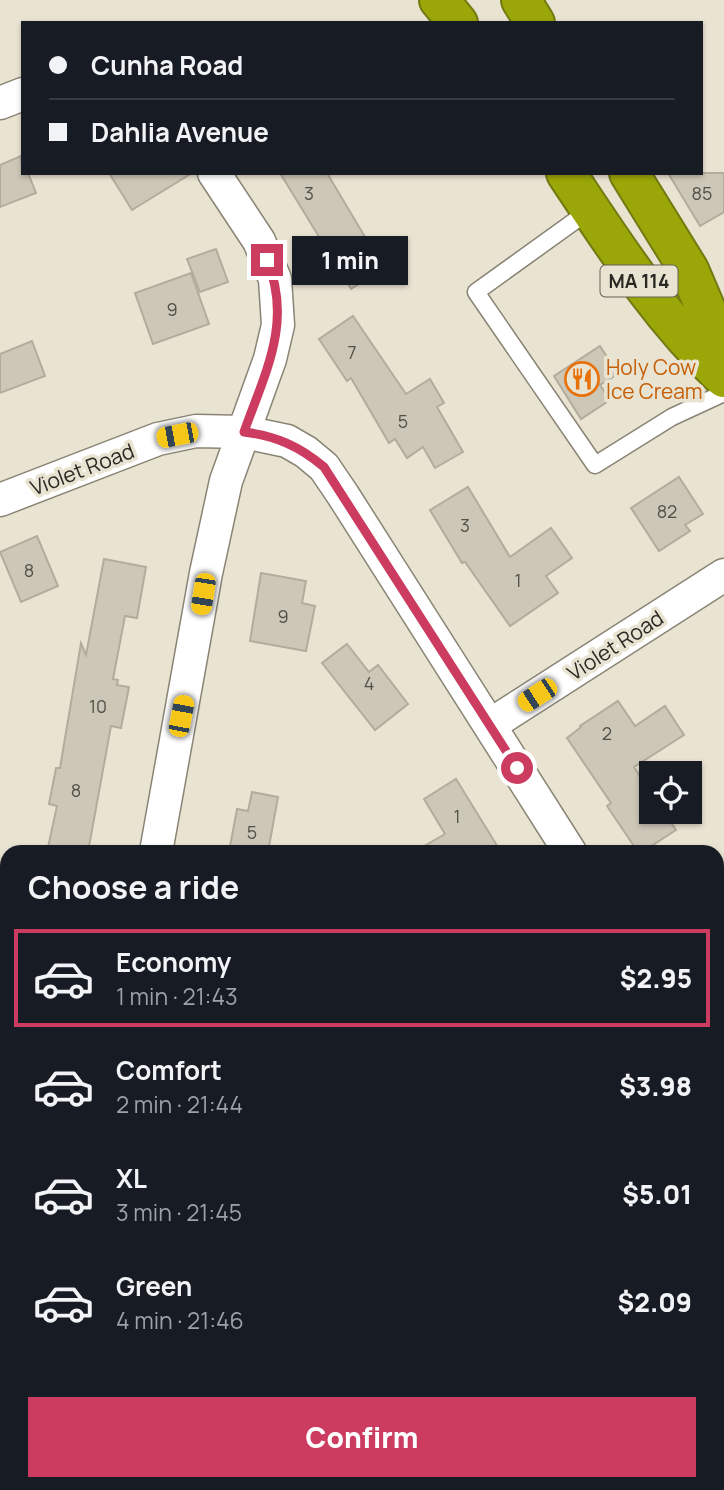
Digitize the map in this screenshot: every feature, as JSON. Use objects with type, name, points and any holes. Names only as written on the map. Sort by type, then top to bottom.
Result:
[{"type":"highway","points":[[439,0],[456,21]]},
{"type":"highway","points":[[455,0],[468,21]]},
{"type":"highway","points":[[521,0],[534,21]]},
{"type":"highway","name":"MA 114","points":[[567,175],[621,258],[669,321],[724,378]]},
{"type":"highway","name":"MA 114","points":[[630,175],[689,270],[724,352]]},
{"type":"street","points":[[0,103],[21,95]]},
{"type":"street","points":[[157,845],[206,573],[226,481],[270,359],[278,325],[275,279],[258,241],[215,175]]},
{"type":"street","name":"Violet Road","points":[[0,500],[158,439],[196,431],[244,432],[287,441],[324,467],[490,726],[724,575]]},
{"type":"street","points":[[490,726],[566,845]]},
{"type":"lane","points":[[590,210],[476,292],[595,465],[672,417],[724,393]]},
{"type":"building","points":[[21,156],[21,175],[29,175],[36,193],[0,207],[0,165]]},
{"type":"building","points":[[724,173],[724,212],[700,226],[669,175]]},
{"type":"building","points":[[110,175],[189,175],[132,210]]},
{"type":"building","points":[[281,175],[328,175],[384,269],[351,289]]},
{"type":"building","points":[[216,249],[228,282],[200,292],[187,259]]},
{"type":"building","points":[[191,273],[209,324],[153,344],[135,293]]},
{"type":"building","points":[[353,316],[406,394],[430,379],[444,403],[437,407],[463,452],[435,468],[423,447],[407,458],[395,439],[389,443],[351,378],[347,381],[319,339]]},
{"type":"building","points":[[32,341],[45,376],[0,393],[0,354]]},
{"type":"building","name":"Holy Cow Ice Cream","points":[[600,346],[618,374],[600,385],[610,400],[581,419],[554,376]]},
{"type":"building","points":[[679,477],[703,514],[685,525],[690,531],[659,551],[631,508]]},
{"type":"building","points":[[468,487],[510,557],[551,528],[572,558],[546,576],[558,593],[510,626],[465,562],[462,563],[430,510]]},
{"type":"building","points":[[37,536],[58,586],[21,602],[0,552]]},
{"type":"building","points":[[104,559],[146,567],[137,618],[125,616],[113,679],[118,680],[117,685],[129,687],[121,728],[111,726],[89,845],[49,845],[57,806],[49,804],[56,768],[60,768],[81,643],[86,655]]},
{"type":"building","points":[[261,573],[306,581],[302,603],[315,606],[306,651],[250,641]]},
{"type":"building","points":[[347,644],[369,672],[378,665],[408,704],[375,730],[322,663]]},
{"type":"building","points":[[618,701],[635,726],[665,706],[684,735],[643,761],[639,761],[634,767],[639,775],[639,824],[672,824],[676,830],[653,845],[633,845],[607,806],[611,803],[567,738]]},
{"type":"building","points":[[456,779],[497,845],[426,845],[445,834],[424,799]]},
{"type":"building","points":[[252,792],[278,797],[269,845],[230,845],[237,809],[248,811]]},
{"type":"place","name":"Holy Cow Ice Cream","points":[[582,379]]},
{"type":"route","points":[[267,260],[275,279],[278,325],[270,359],[244,432],[287,441],[324,467],[517,768]]}]
